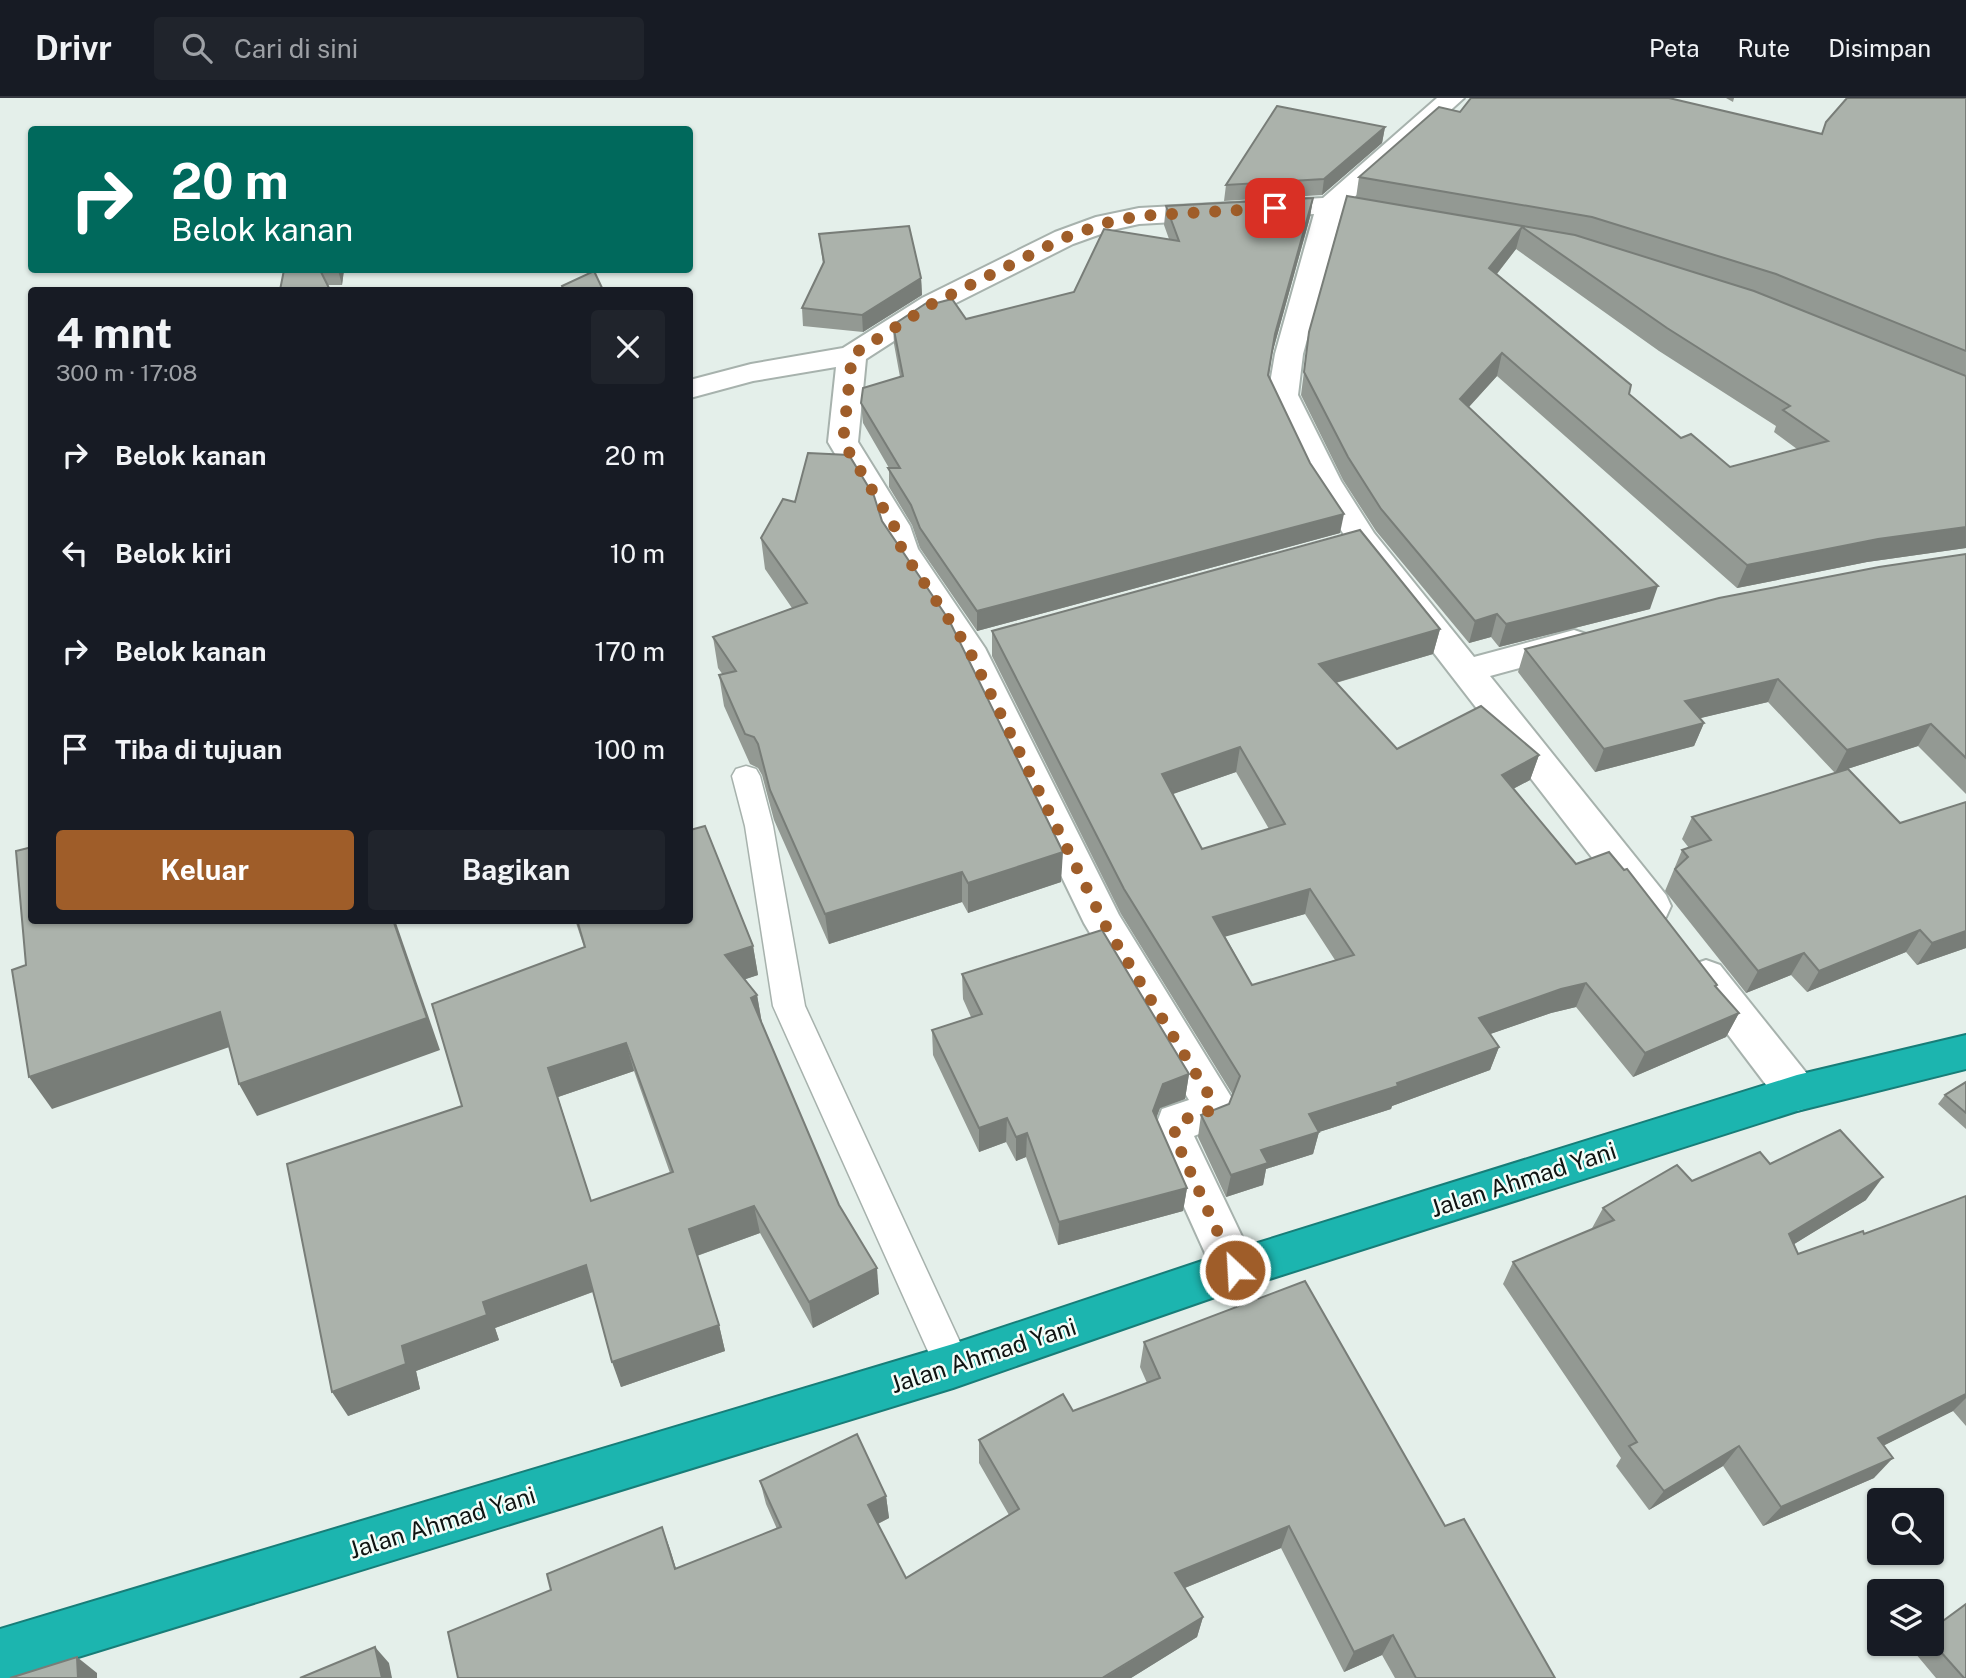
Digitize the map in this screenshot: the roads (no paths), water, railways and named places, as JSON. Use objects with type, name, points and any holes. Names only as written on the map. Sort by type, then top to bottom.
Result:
[{"type":"highway","name":"Jalan Ahmad Yani","points":[[0,1656],[953,1366],[1235,1270],[1797,1093],[1966,1052]]},
{"type":"street","points":[[1452,98],[1330,205],[1289,354],[1283,395],[1325,481],[1350,544],[1468,670],[1797,1093]]},
{"type":"street","points":[[693,388],[751,373],[852,355],[932,304],[1064,238],[1105,223],[1139,216],[1330,205],[1420,219]]},
{"type":"street","points":[[852,355],[843,442],[894,526],[902,550],[981,644],[1104,923],[1212,1100],[1209,1111],[1177,1122],[1174,1136],[1235,1270]]},
{"type":"street","points":[[1468,670],[1602,635]]},
{"type":"lane","points":[[746,776],[759,825],[789,1006],[953,1366]]}]
